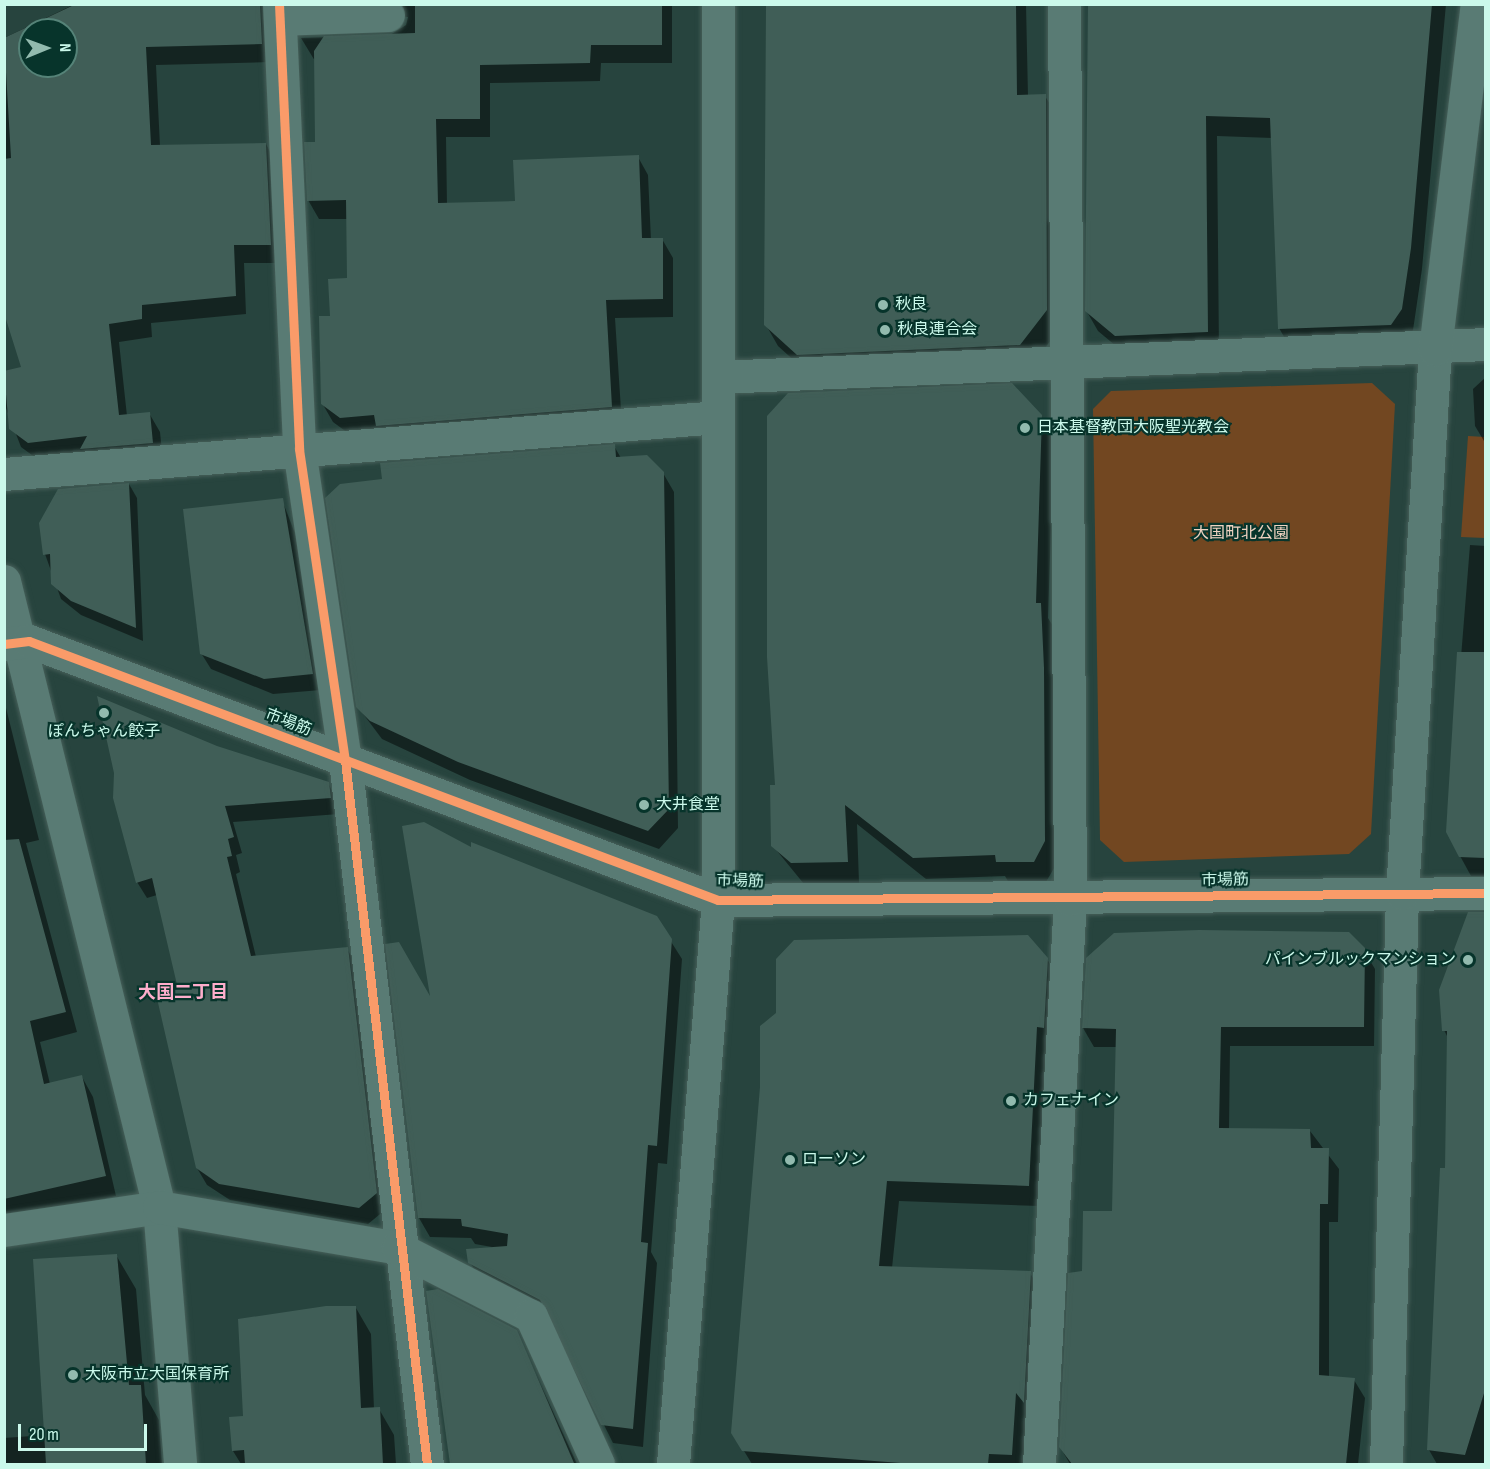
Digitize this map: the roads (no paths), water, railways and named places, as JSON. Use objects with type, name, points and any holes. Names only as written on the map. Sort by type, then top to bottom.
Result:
[{"type":"street","points":[[673,1464],[718,900],[718,4]]},
{"type":"street","points":[[1039,1464],[1070,900],[1064,4]]},
{"type":"street","points":[[1386,1464],[1402,892],[1435,349],[1477,4]]},
{"type":"street","points":[[388,15],[280,12],[299,449],[345,760],[398,1248],[427,1464]]},
{"type":"street","points":[[718,377],[1435,349],[1485,344]]},
{"type":"street","points":[[4,474],[718,417]]},
{"type":"street","points":[[4,581],[12,643],[159,1207],[180,1464]]},
{"type":"street","name":"市場筋","points":[[12,643],[29,641],[718,900],[1070,900],[1402,892],[1485,893]]},
{"type":"street","points":[[4,1230],[159,1207],[398,1248],[531,1316],[598,1464]]},
{"type":"place","name":"秋良","points":[[883,305]]},
{"type":"place","name":"秋良連合会","points":[[885,330]]},
{"type":"place","name":"日本基督教団大阪聖光教会","points":[[1025,428]]},
{"type":"place","name":"ぽんちゃん餃子","points":[[104,713]]},
{"type":"place","name":"大井食堂","points":[[644,805]]},
{"type":"place","name":"パインブルックマンション","points":[[1468,960]]},
{"type":"place","name":"カフェナイン","points":[[1011,1101]]},
{"type":"place","name":"ローソン","points":[[790,1160]]},
{"type":"place","name":"大阪市立大国保育所","points":[[73,1375]]},
{"type":"district","name":"大国二丁目","points":[[183,993]]},
{"type":"park label","name":"大国町北公園","points":[[1241,534]]}]
